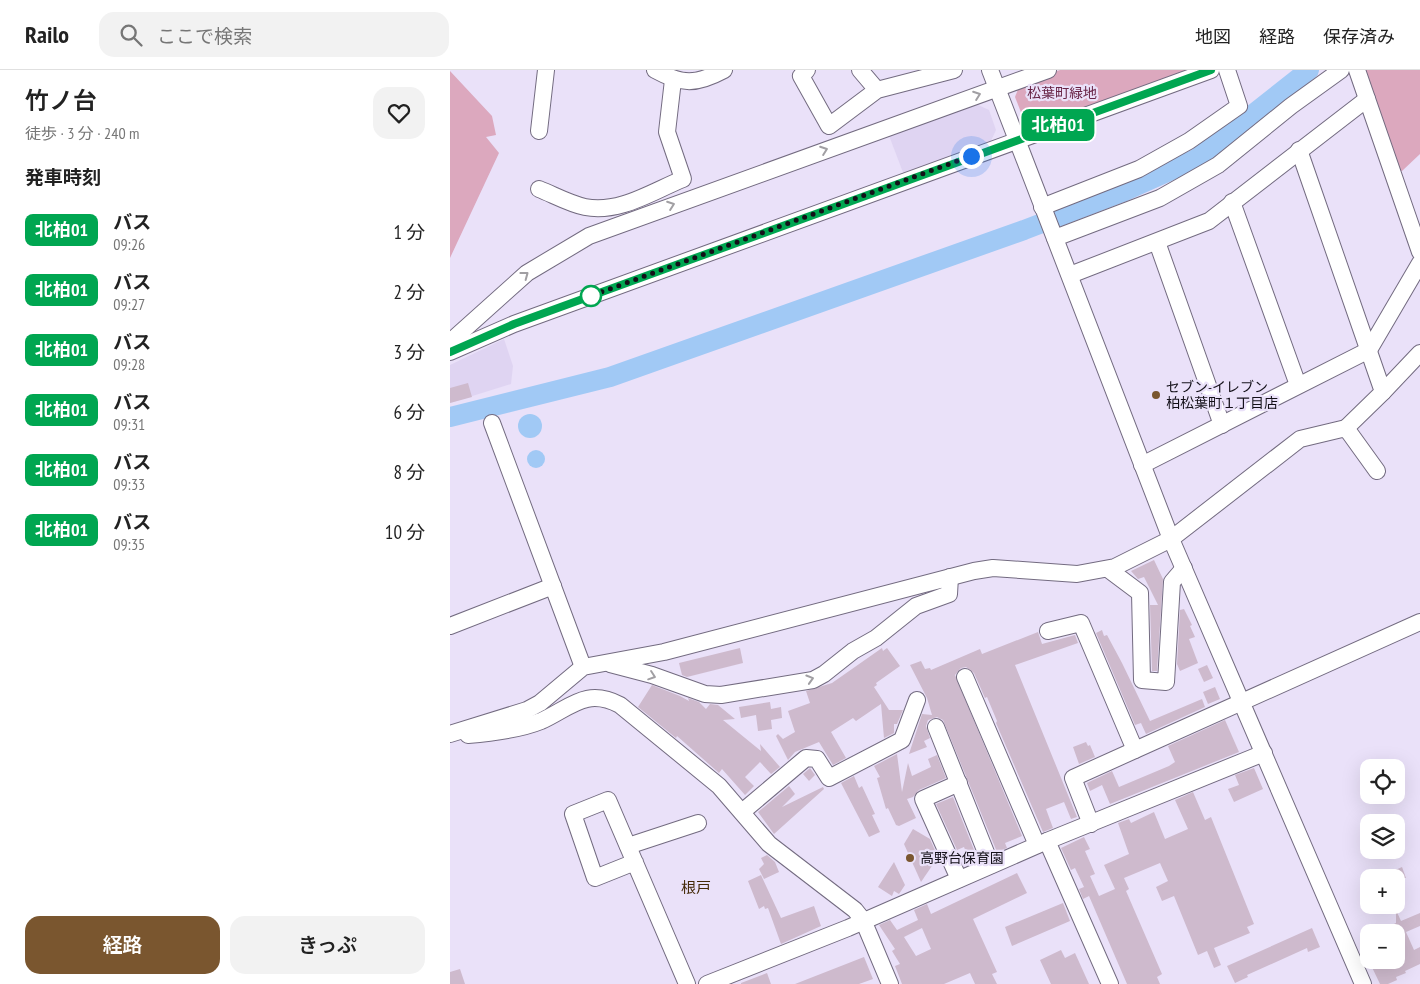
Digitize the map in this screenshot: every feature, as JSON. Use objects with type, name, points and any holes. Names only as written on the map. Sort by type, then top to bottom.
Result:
[{"type":"street","points":[[539,131],[546,70]]},
{"type":"street","points":[[654,70],[673,80],[690,82],[708,79],[724,70]]},
{"type":"street","points":[[807,70],[801,76],[829,126],[877,90],[954,70]]},
{"type":"street","points":[[860,70],[877,90]]},
{"type":"street","points":[[990,70],[1171,539],[1363,984]]},
{"type":"street","points":[[450,342],[504,291],[552,256],[599,231],[1048,70]]},
{"type":"street","points":[[450,352],[514,324],[1211,70]]},
{"type":"street","points":[[1043,210],[1139,169],[1189,141],[1239,106],[1227,70]]},
{"type":"street","points":[[1054,235],[1160,198],[1218,165],[1291,106],[1341,70]]},
{"type":"street","points":[[1357,70],[1420,252]]},
{"type":"street","points":[[539,189],[584,207],[602,209],[615,208],[684,179],[667,132],[673,80]]},
{"type":"street","points":[[1070,275],[1209,221],[1367,99]]},
{"type":"street","points":[[1299,150],[1370,350],[1382,392]]},
{"type":"street","points":[[1232,202],[1298,386]]},
{"type":"street","points":[[1157,242],[1222,424]]},
{"type":"street","points":[[1142,465],[1370,350],[1420,264]]},
{"type":"street","points":[[504,291],[502,312],[514,324]]},
{"type":"street","points":[[450,735],[534,706],[552,695],[583,667],[664,652],[993,568],[1077,574],[1108,569],[1171,539],[1300,439],[1346,428],[1420,353]]},
{"type":"street","points":[[492,423],[583,667]]},
{"type":"street","points":[[1346,428],[1377,470]]},
{"type":"street","points":[[1108,569],[1140,593],[1142,680],[1166,682],[1172,582],[1184,568]]},
{"type":"street","points":[[606,662],[652,675],[705,694],[721,695],[812,680],[824,674],[853,651],[876,638],[916,606],[949,594],[950,578]]},
{"type":"street","points":[[450,626],[553,586]]},
{"type":"street","points":[[1091,824],[1073,778],[1420,622]]},
{"type":"street","points":[[1048,631],[1081,623],[1135,750]]},
{"type":"street","points":[[965,677],[1110,984]]},
{"type":"street","points":[[450,735],[494,732],[541,721],[579,700],[588,698],[614,702],[699,768],[742,812],[768,844],[849,905],[863,920],[890,984]]},
{"type":"street","points":[[742,812],[806,758],[817,759],[829,778],[902,740],[917,700]]},
{"type":"street","points":[[936,727],[991,865]]},
{"type":"street","points":[[707,984],[863,920],[1042,843],[1264,753]]},
{"type":"street","points":[[958,879],[923,798],[959,783]]},
{"type":"street","points":[[635,862],[595,878],[573,814],[608,800],[635,862],[687,984]]},
{"type":"street","points":[[628,846],[698,823]]},
{"type":"shaded area","points":[[974,103],[989,110],[996,130],[989,145],[904,175],[888,133]]},
{"type":"shaded area","points":[[504,339],[513,366],[511,384],[450,403],[450,365]]},
{"type":"green space","name":"松葉町緑地","points":[[1060,70],[1195,70],[1036,126],[1024,120],[1015,97],[1020,84]]},
{"type":"green space","points":[[1362,70],[1420,70],[1420,154],[1402,171],[1397,170]]},
{"type":"green space","points":[[450,71],[492,116],[496,135],[486,137],[499,153],[450,258]]},
{"type":"water","points":[[530,414],[538,418],[542,426],[538,434],[530,438],[522,434],[518,426],[522,418]]},
{"type":"water","points":[[536,450],[542,453],[545,459],[542,465],[536,468],[530,465],[527,459],[530,453]]},
{"type":"building","points":[[468,383],[472,397],[450,403],[450,388]]},
{"type":"building","points":[[1154,560],[1163,579],[1157,671],[1152,671],[1150,605],[1158,605],[1144,577],[1138,579],[1131,571]]},
{"type":"building","points":[[1184,609],[1192,625],[1190,626],[1195,637],[1189,639],[1198,663],[1180,671],[1177,664],[1180,610]]},
{"type":"building","points":[[1102,630],[1104,636],[1107,635],[1122,663],[1150,721],[1202,699],[1205,707],[1146,734],[1141,723],[1135,725],[1096,633]]},
{"type":"building","points":[[1038,632],[1042,644],[1075,635],[1078,643],[1015,665],[1077,817],[1071,819],[1064,802],[1046,809],[1053,828],[1043,832],[996,723],[997,721],[987,697],[985,698],[974,673],[966,667],[961,668],[955,675],[1022,836],[1005,843],[1007,848],[997,852],[943,720],[937,717],[928,720],[926,726],[930,738],[924,741],[927,747],[909,754],[922,714],[932,715],[927,698],[910,665],[921,661],[925,669],[930,668],[931,670],[980,649],[982,654]]},
{"type":"building","points":[[740,648],[743,663],[687,677],[682,675],[679,663]]},
{"type":"building","points":[[882,648],[883,651],[887,648],[900,666],[876,683],[877,685],[874,687],[889,710],[903,710],[897,724],[894,724],[894,733],[884,738],[881,704],[856,721],[853,718],[831,732],[846,758],[833,765],[819,742],[795,752],[788,760],[776,736],[778,734],[783,739],[795,732],[788,711],[810,703],[806,691],[832,683]]},
{"type":"building","points":[[1207,665],[1213,678],[1204,682],[1198,669]]},
{"type":"building","points":[[652,685],[689,701],[688,698],[699,702],[706,709],[710,704],[718,705],[735,719],[723,720],[761,751],[760,744],[780,767],[771,774],[760,762],[745,777],[754,786],[745,795],[722,769],[719,773],[677,736],[676,738],[638,707]]},
{"type":"building","points":[[1215,687],[1220,699],[1208,704],[1203,692]]},
{"type":"building","points":[[770,702],[771,709],[781,707],[782,718],[771,720],[772,729],[758,731],[756,715],[741,718],[739,707]]},
{"type":"building","points":[[1225,720],[1239,752],[1110,804],[1102,785],[1090,791],[1087,783],[1112,771],[1119,787],[1169,766],[1175,762],[1168,746]]},
{"type":"building","points":[[1086,742],[1088,746],[1090,745],[1095,757],[1079,764],[1073,747]]},
{"type":"building","points":[[897,754],[902,792],[908,763],[912,776],[931,767],[928,759],[937,755],[946,778],[919,790],[913,797],[907,799],[916,818],[899,826],[896,825],[888,808],[886,809],[877,778],[880,777],[874,766]]},
{"type":"building","points":[[810,768],[815,775],[809,781],[803,774]]},
{"type":"building","points":[[1254,768],[1263,789],[1234,802],[1228,789],[1239,785],[1235,775]]},
{"type":"building","points":[[854,776],[859,788],[862,786],[875,814],[872,815],[880,832],[869,837],[841,783]]},
{"type":"building","points":[[789,786],[795,794],[782,807],[823,787],[824,789],[774,834],[758,812]]},
{"type":"building","points":[[1193,792],[1205,820],[1211,817],[1254,924],[1247,927],[1250,933],[1214,948],[1221,965],[1214,968],[1207,951],[1198,955],[1174,896],[1162,901],[1156,887],[1168,881],[1160,863],[1124,878],[1129,889],[1126,891],[1162,974],[1157,977],[1160,984],[1127,984],[1089,896],[1083,899],[1079,889],[1084,887],[1075,868],[1071,870],[1061,848],[1084,837],[1090,849],[1085,851],[1095,874],[1090,876],[1099,896],[1115,889],[1104,865],[1129,854],[1118,823],[1129,819],[1131,823],[1154,812],[1165,839],[1188,829],[1175,800]]},
{"type":"building","points":[[953,797],[978,860],[976,861],[970,862],[964,847],[957,850],[936,804]]},
{"type":"building","points":[[913,829],[930,839],[938,857],[921,882],[904,844]]},
{"type":"building","points":[[767,855],[775,862],[779,872],[764,879],[759,869],[764,864],[761,858]]},
{"type":"building","points":[[894,862],[905,885],[899,894],[894,891],[892,896],[878,887]]},
{"type":"building","points":[[1017,873],[1027,893],[973,919],[997,972],[992,974],[997,984],[975,984],[970,973],[944,984],[902,984],[895,966],[900,964],[892,951],[895,949],[879,925],[890,920],[897,930],[918,920],[914,910],[927,904],[931,914]],"holes":[[[922,928],[931,949],[916,956],[904,937]]]},
{"type":"building","points":[[761,875],[781,918],[814,906],[821,926],[781,944],[768,908],[765,909],[764,906],[759,909],[748,881]]},
{"type":"building","points":[[1063,903],[1070,921],[1012,946],[1005,927]]},
{"type":"building","points":[[1420,913],[1420,926],[1406,932],[1414,950],[1420,947],[1420,964],[1396,977],[1397,980],[1388,984],[1380,984],[1373,969],[1405,969],[1405,924],[1394,924],[1396,923],[1396,914],[1401,921]]},
{"type":"building","points":[[1312,928],[1320,947],[1308,952],[1307,948],[1247,975],[1248,977],[1235,983],[1227,966]]},
{"type":"building","points":[[1061,950],[1065,958],[1075,953],[1089,984],[1051,984],[1040,960]]},
{"type":"building","points":[[864,957],[873,979],[859,984],[795,984]]},
{"type":"building","points":[[460,969],[465,984],[450,984],[450,972]]},
{"type":"building","points":[[767,973],[771,984],[741,984],[741,983]]},
{"type":"waterway","points":[[450,417],[610,377],[1024,230],[1120,193],[1196,159],[1309,70]]},
{"type":"bus line","name":"北柏01","points":[[450,352],[514,324],[1211,70]]},
{"type":"place","name":"セブン-イレブン 柏松葉町１丁目店","points":[[1156,395]]},
{"type":"place","name":"高野台保育園","points":[[910,858]]},
{"type":"district","name":"根戸","points":[[696,888]]},
{"type":"route","points":[[591,296],[588,297],[971,156]]}]
